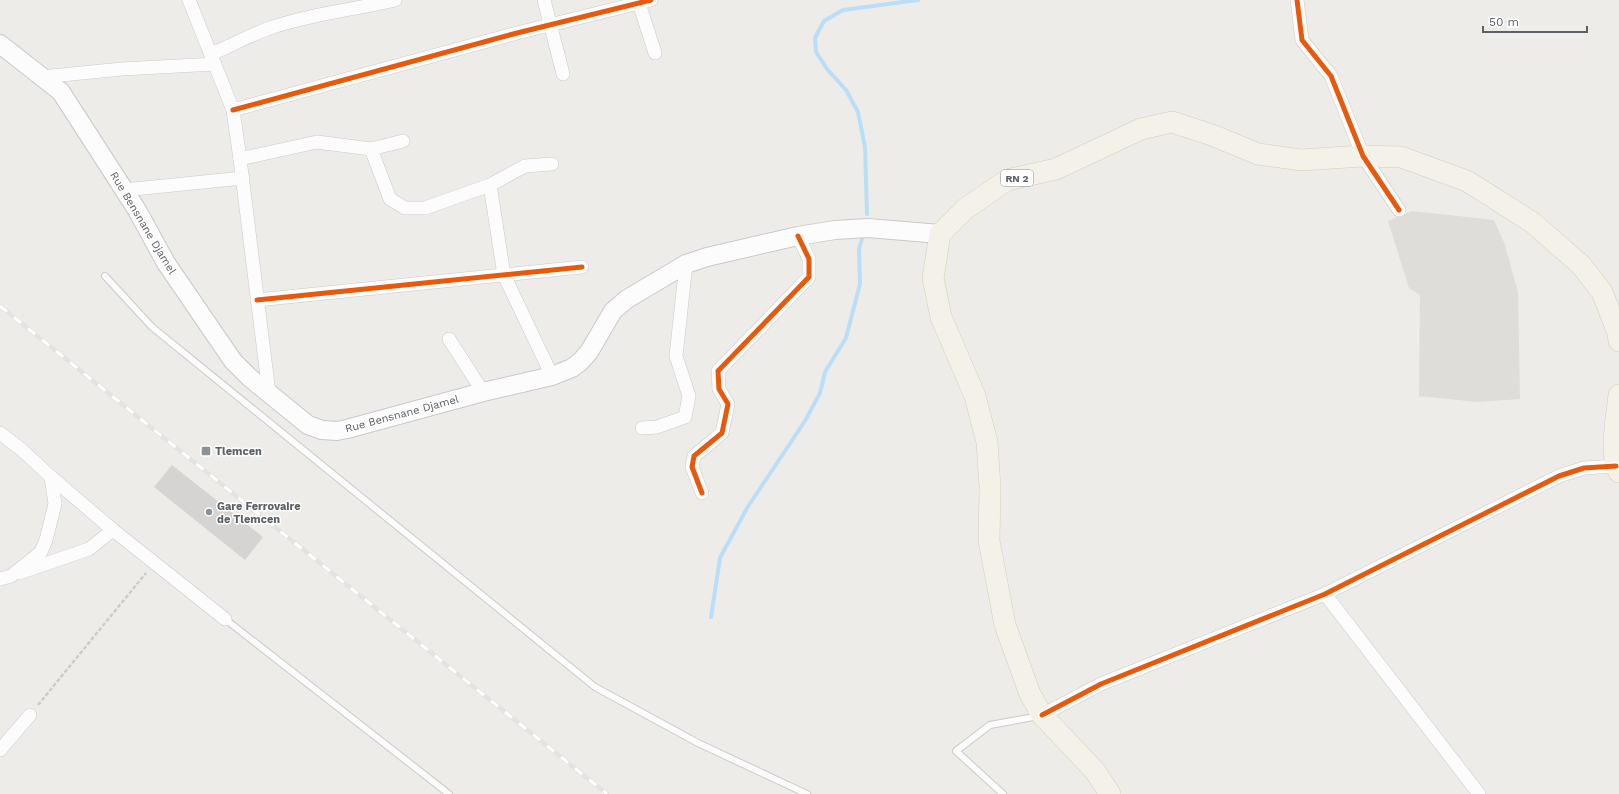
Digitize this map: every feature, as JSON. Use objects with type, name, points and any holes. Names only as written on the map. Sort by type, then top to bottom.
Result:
[{"type":"main road","name":"Rue Bensnane Djamel","points":[[0,44],[61,92],[137,210],[166,263],[233,361],[308,425],[322,430],[336,431],[483,392],[552,376],[572,368],[589,352],[613,311],[627,299],[686,264],[706,257],[798,236],[835,230],[868,228],[940,234]]},
{"type":"main road","name":"RN 2","points":[[940,234],[965,209],[1007,180],[1056,170],[1141,129],[1172,122],[1212,135],[1258,154],[1301,160],[1363,156],[1401,157],[1466,181],[1533,223],[1581,265],[1602,292],[1618,333],[1619,342]]},
{"type":"main road","points":[[940,234],[933,278],[941,317],[975,396],[987,442],[990,487],[988,541],[1005,625],[1030,694],[1042,715],[1095,771],[1110,794]]},
{"type":"main road","points":[[1617,469],[1615,430],[1619,395]]},
{"type":"street","points":[[189,0],[233,110],[243,178],[269,393]]},
{"type":"street","points":[[41,77],[213,59],[269,28],[322,13],[366,7],[395,0]]},
{"type":"street","points":[[544,0],[563,74]]},
{"type":"street","points":[[1297,0],[1302,40],[1331,76],[1363,156],[1399,210]]},
{"type":"street","points":[[233,110],[643,1],[655,53]]},
{"type":"street","points":[[240,159],[317,142],[371,149],[403,141]]},
{"type":"street","points":[[371,149],[390,199],[405,208],[425,208],[490,185],[525,166],[552,164]]},
{"type":"street","points":[[124,190],[243,178]]},
{"type":"street","points":[[490,185],[504,275],[552,376]]},
{"type":"street","points":[[702,493],[692,467],[694,456],[722,433],[728,404],[719,389],[718,371],[809,277],[809,259],[798,236]]},
{"type":"street","points":[[642,428],[656,427],[684,416],[689,396],[676,356],[686,264]]},
{"type":"street","points":[[257,300],[582,267]]},
{"type":"street","points":[[449,339],[483,392]]},
{"type":"street","points":[[0,432],[113,530],[225,619]]},
{"type":"street","points":[[1042,715],[1102,684],[1325,594],[1560,476],[1584,468],[1617,469]]},
{"type":"street","points":[[6,577],[41,552],[46,540],[55,504],[51,477]]},
{"type":"street","points":[[6,577],[89,549],[113,530]]},
{"type":"street","points":[[1325,594],[1479,794]]},
{"type":"street","points":[[0,750],[30,715]]},
{"type":"lane","points":[[105,276],[152,327],[595,687],[698,743],[807,794]]},
{"type":"lane","points":[[225,619],[449,794]]},
{"type":"lane","points":[[1004,794],[956,751],[990,726],[1042,715]]},
{"type":"path","points":[[30,715],[154,562]]},
{"type":"shaded area","points":[[1412,211],[1494,220],[1505,245],[1518,293],[1520,399],[1477,402],[1419,396],[1420,295],[1409,288],[1388,221]]},
{"type":"building","name":"Gare Ferrovaire de Tlemcen","points":[[172,465],[263,537],[245,560],[154,487]]},
{"type":"waterway","points":[[867,214],[865,147],[858,112],[846,90],[827,69],[816,52],[815,38],[824,21],[843,10],[918,0]]},
{"type":"waterway","points":[[711,617],[720,558],[747,508],[805,421],[820,393],[825,372],[846,338],[860,284],[859,249],[862,239]]},
{"type":"railway","points":[[0,306],[607,794]]},
{"type":"cycle path","points":[[233,110],[517,33],[651,0]]},
{"type":"cycle path","points":[[1297,0],[1302,40],[1331,76],[1363,156],[1399,210]]},
{"type":"cycle path","points":[[702,493],[692,467],[694,456],[722,433],[728,404],[719,389],[718,371],[809,277],[809,259],[798,236]]},
{"type":"cycle path","points":[[257,300],[582,267]]},
{"type":"cycle path","points":[[1042,715],[1101,684],[1325,594],[1559,476],[1584,468],[1616,466]]},
{"type":"place","name":"Tlemcen","points":[[206,451]]},
{"type":"place","name":"Gare Ferrovaire de Tlemcen","points":[[209,512]]}]
